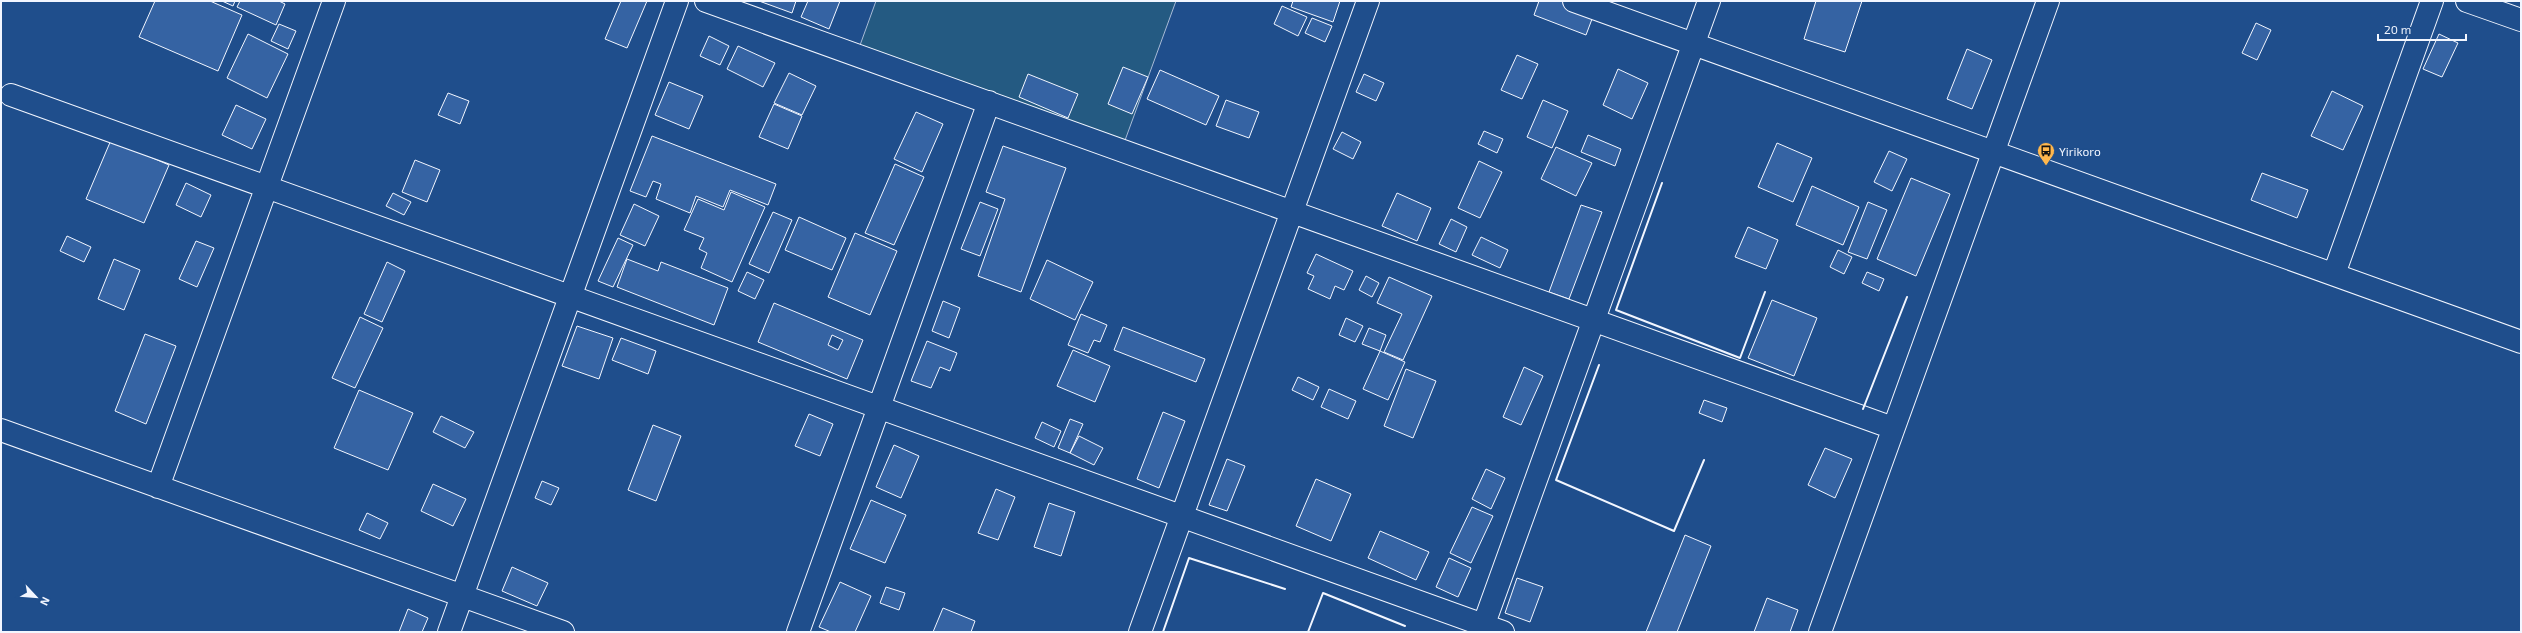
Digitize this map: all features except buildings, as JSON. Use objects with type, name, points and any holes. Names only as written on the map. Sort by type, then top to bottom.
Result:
[{"type":"street","points":[[158,486],[334,1]]},
{"type":"street","points":[[449,632],[677,1]]},
{"type":"street","points":[[706,1],[1893,428]]},
{"type":"street","points":[[1140,632],[1368,1]]},
{"type":"street","points":[[1574,1],[2521,342]]},
{"type":"street","points":[[11,95],[1182,516],[1489,630],[1593,320],[1709,1]]},
{"type":"street","points":[[1820,632],[2048,1]]},
{"type":"street","points":[[2334,274],[2432,1]]},
{"type":"street","points":[[2467,1],[2521,20]]},
{"type":"street","points":[[798,632],[989,102]]},
{"type":"street","points":[[1,430],[563,632]]},
{"type":"shaded area","points":[[876,1],[1176,1],[1124,143],[859,48]]},
{"type":"wall","points":[[1662,183],[1616,310],[1740,358],[1765,292]]},
{"type":"wall","points":[[1863,409],[1907,297]]},
{"type":"wall","points":[[1599,365],[1556,480],[1674,531],[1704,460]]},
{"type":"wall","points":[[1163,632],[1189,558],[1285,589]]},
{"type":"wall","points":[[1308,632],[1323,593],[1405,626]]},
{"type":"place","name":"Yirikoro","points":[[2046,166]]}]
